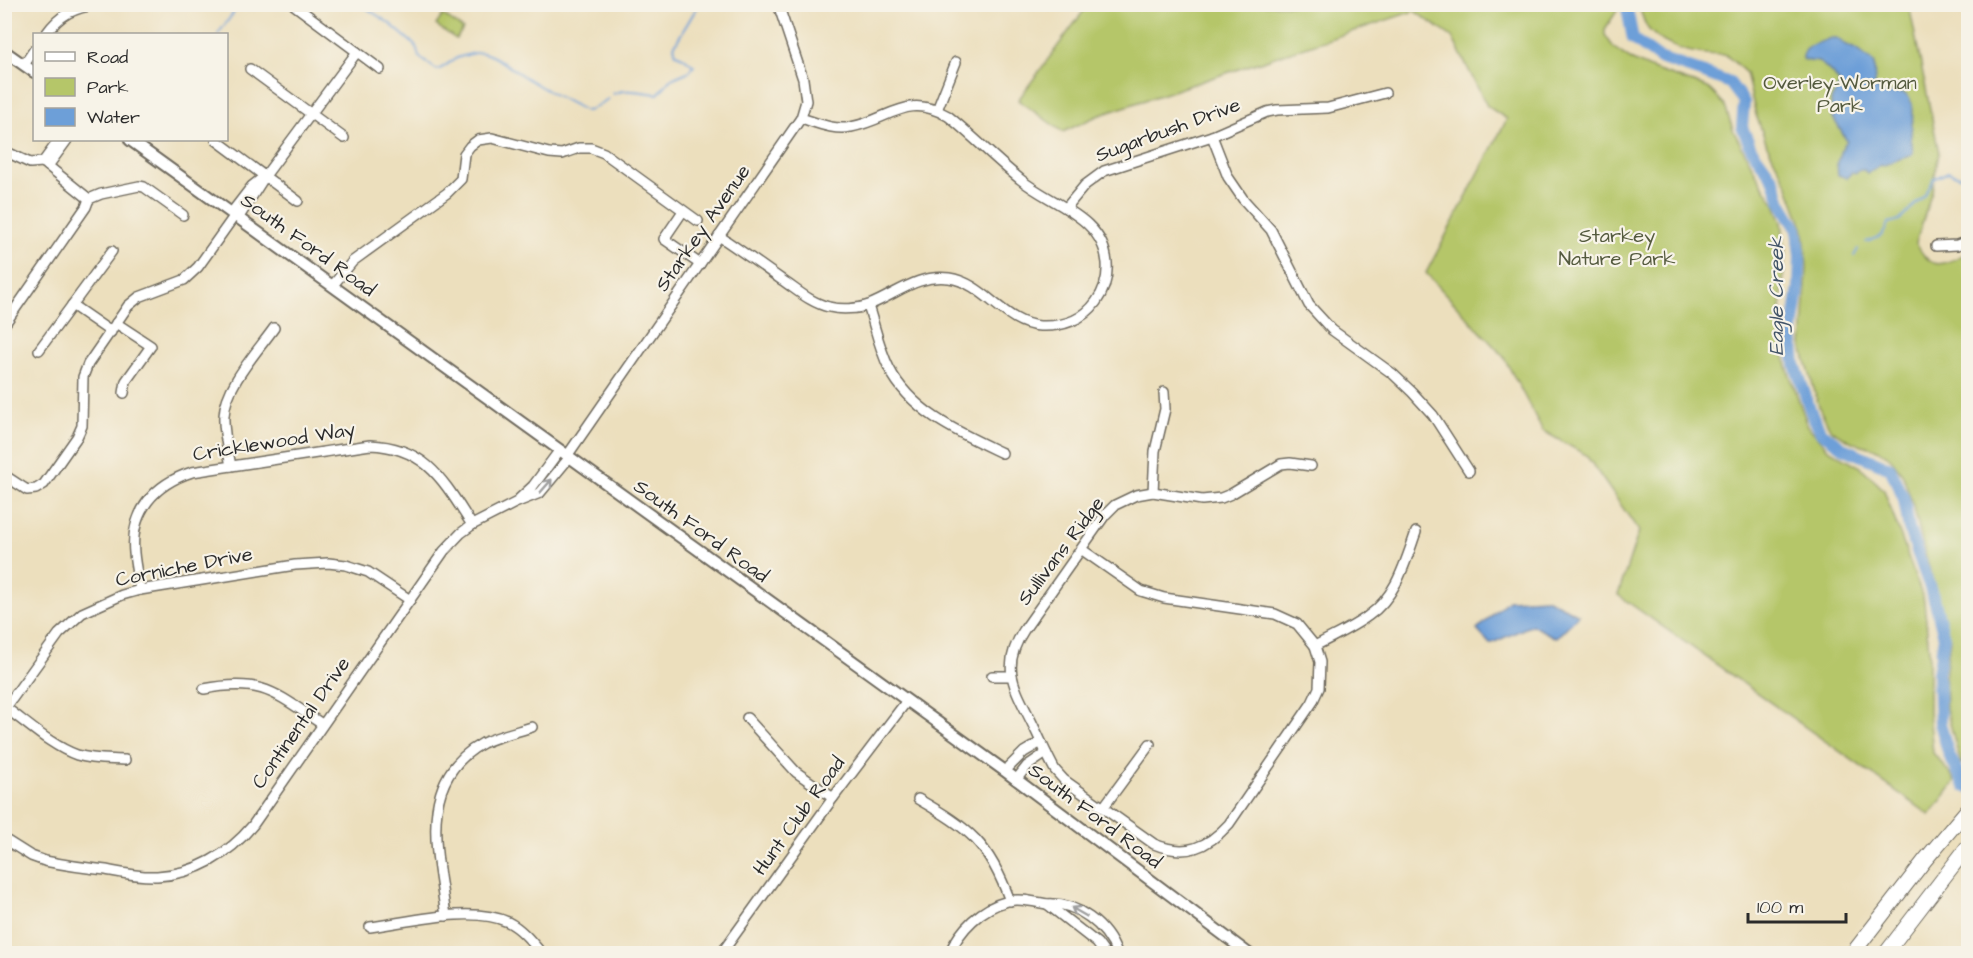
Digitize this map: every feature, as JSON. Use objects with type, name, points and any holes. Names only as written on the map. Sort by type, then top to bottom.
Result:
[{"type":"highway","points":[[1852,954],[1968,809]]},
{"type":"highway","points":[[1885,954],[1925,901],[1962,861],[1968,846]]},
{"type":"main road","points":[[4,51],[33,71]]},
{"type":"main road","name":"South Ford Road","points":[[131,141],[906,702],[1005,771],[1247,953]]},
{"type":"street","points":[[47,33],[67,12],[98,4]]},
{"type":"street","name":"Starkey Avenue","points":[[515,503],[565,455],[801,118],[806,101],[803,79],[778,4]]},
{"type":"street","points":[[294,5],[380,69]]},
{"type":"street","points":[[24,65],[33,52]]},
{"type":"street","points":[[4,475],[27,490],[36,489],[44,484],[82,426],[83,377],[88,364],[128,306],[139,297],[184,280],[198,267],[235,215],[252,186],[265,176],[357,52]]},
{"type":"street","points":[[937,110],[956,62]]},
{"type":"street","points":[[250,69],[344,138]]},
{"type":"street","name":"Sugarbush Drive","points":[[1066,208],[1084,185],[1104,171],[1212,136],[1267,112],[1317,110],[1385,93]]},
{"type":"street","points":[[719,236],[811,300],[840,309],[868,306],[917,281],[928,278],[949,278],[971,286],[1014,318],[1025,323],[1039,326],[1058,325],[1084,315],[1102,292],[1107,267],[1106,255],[1096,232],[1089,224],[1022,181],[960,125],[937,110],[915,106],[904,108],[860,125],[842,128],[830,127],[801,118]]},
{"type":"street","points":[[1212,136],[1228,177],[1243,200],[1271,230],[1309,305],[1332,330],[1393,374],[1412,392],[1433,415],[1469,471]]},
{"type":"street","points":[[333,285],[353,261],[454,186],[461,178],[464,154],[478,140],[492,138],[549,153],[562,154],[579,148],[591,148],[604,153],[698,222]]},
{"type":"street","points":[[46,164],[58,141]]},
{"type":"street","points":[[46,164],[66,141]]},
{"type":"street","points":[[217,141],[298,201]]},
{"type":"street","points":[[4,154],[11,154],[30,163],[46,164],[89,200]]},
{"type":"street","points":[[4,325],[89,200],[100,194],[139,186],[144,187],[183,215]]},
{"type":"street","points":[[683,211],[664,239],[700,264]]},
{"type":"street","points":[[1936,246],[1958,245],[1968,241]]},
{"type":"street","points":[[39,350],[112,251]]},
{"type":"street","points":[[72,305],[151,345],[126,381],[124,393]]},
{"type":"street","points":[[868,306],[888,366],[901,388],[912,400],[945,424],[1002,453]]},
{"type":"street","points":[[231,466],[224,423],[227,398],[274,328]]},
{"type":"street","points":[[1153,492],[1155,451],[1165,409],[1164,392]]},
{"type":"street","name":"Cricklewood Way","points":[[140,590],[134,538],[139,515],[150,497],[163,485],[180,476],[231,466],[370,446],[387,446],[415,456],[436,472],[472,525]]},
{"type":"street","name":"Sullivans Ridge","points":[[1311,466],[1281,464],[1231,494],[1210,500],[1153,492],[1136,495],[1115,505],[1105,514],[1019,638],[1012,657],[1012,676],[1018,698],[1055,770],[1064,780],[1145,839],[1165,848],[1177,850],[1196,848],[1211,842],[1229,824],[1312,703],[1319,688],[1321,672],[1315,646]]},
{"type":"street","name":"Continental Drive","points":[[4,839],[31,856],[58,864],[141,875],[157,876],[189,870],[217,857],[245,834],[444,551],[460,533],[515,503]]},
{"type":"street","points":[[1081,549],[1141,591],[1164,598],[1275,614],[1297,624],[1315,646],[1370,616],[1385,601],[1396,584],[1416,532]]},
{"type":"street","name":"Corniche Drive","points":[[5,709],[59,634],[82,614],[122,595],[140,590],[295,565],[328,562],[368,572],[410,600]]},
{"type":"street","points":[[992,676],[1012,676]]},
{"type":"street","points":[[204,689],[226,685],[256,686],[272,691],[322,724]]},
{"type":"street","name":"Hunt Club Road","points":[[721,954],[833,798],[906,702]]},
{"type":"street","points":[[5,709],[63,749],[77,755],[93,759],[125,760]]},
{"type":"street","points":[[747,718],[796,772],[833,798]]},
{"type":"street","points":[[446,916],[435,830],[436,809],[443,787],[456,765],[476,748],[494,739],[532,727]]},
{"type":"street","points":[[1005,771],[1024,752],[1041,742]]},
{"type":"street","points":[[1103,807],[1150,744]]},
{"type":"street","points":[[1016,780],[1027,766],[1046,753]]},
{"type":"street","points":[[918,799],[958,824],[983,847],[993,859],[1010,901]]},
{"type":"street","points":[[949,954],[957,938],[969,923],[993,907],[1010,901],[1058,903],[1069,906],[1092,919],[1108,936],[1117,954]]},
{"type":"street","points":[[1047,904],[1097,944],[1105,954]]},
{"type":"street","points":[[370,927],[476,914],[500,919],[521,931],[542,954]]},
{"type":"green space","name":"Starkey Nature Park","points":[[1088,5],[1615,5],[1617,11],[1605,29],[1605,35],[1614,48],[1630,59],[1655,70],[1708,88],[1724,104],[1734,132],[1775,204],[1782,222],[1785,251],[1780,327],[1787,367],[1808,426],[1828,449],[1861,467],[1884,490],[1924,601],[1929,651],[1929,713],[1933,753],[1955,782],[1930,815],[1618,595],[1639,531],[1586,455],[1543,431],[1503,356],[1426,273],[1507,119],[1487,106],[1452,37],[1414,11],[1097,116],[1063,132],[1018,100]]},
{"type":"green space","name":"Overley-Worman Park","points":[[1639,5],[1909,5],[1939,153],[1932,191],[1916,243],[1927,259],[1938,264],[1968,253],[1968,761],[1961,764],[1946,709],[1945,678],[1950,639],[1903,475],[1888,455],[1854,443],[1831,430],[1820,410],[1802,347],[1807,267],[1804,230],[1787,184],[1767,145],[1756,115],[1746,73],[1726,55],[1685,50],[1658,38],[1646,26]]},
{"type":"green space","points":[[443,15],[463,29],[456,39],[436,25]]},
{"type":"water","points":[[1831,38],[1837,38],[1874,63],[1875,86],[1881,93],[1902,93],[1909,98],[1913,108],[1912,155],[1881,165],[1867,173],[1864,170],[1855,174],[1852,172],[1847,178],[1838,175],[1837,165],[1847,141],[1832,116],[1831,100],[1840,84],[1821,63],[1803,59],[1803,54],[1809,48]]},
{"type":"water","points":[[1546,598],[1579,615],[1556,638],[1532,625],[1490,644],[1477,630],[1508,600]]},
{"type":"waterway","points":[[219,33],[240,4]]},
{"type":"waterway","points":[[360,4],[389,23],[416,46],[419,57],[437,70],[457,58],[475,53],[488,54],[542,88],[586,111],[608,99]]},
{"type":"waterway","points":[[613,94],[629,91],[658,94],[671,79],[690,71],[694,66],[676,54],[674,46],[699,4]]},
{"type":"waterway","name":"Eagle Creek","points":[[1626,4],[1633,39],[1659,58],[1730,83],[1744,102],[1742,127],[1751,148],[1774,180],[1781,202],[1797,229],[1800,256],[1799,287],[1792,337],[1795,364],[1812,415],[1821,432],[1845,449],[1890,468],[1904,499],[1909,529],[1935,602],[1944,637],[1938,674],[1940,723],[1949,755],[1968,788]]},
{"type":"waterway","points":[[1866,242],[1880,236],[1888,223],[1900,220],[1925,195],[1934,179],[1948,172],[1963,177],[1968,174]]},
{"type":"waterway","points":[[1854,256],[1858,249]]}]
